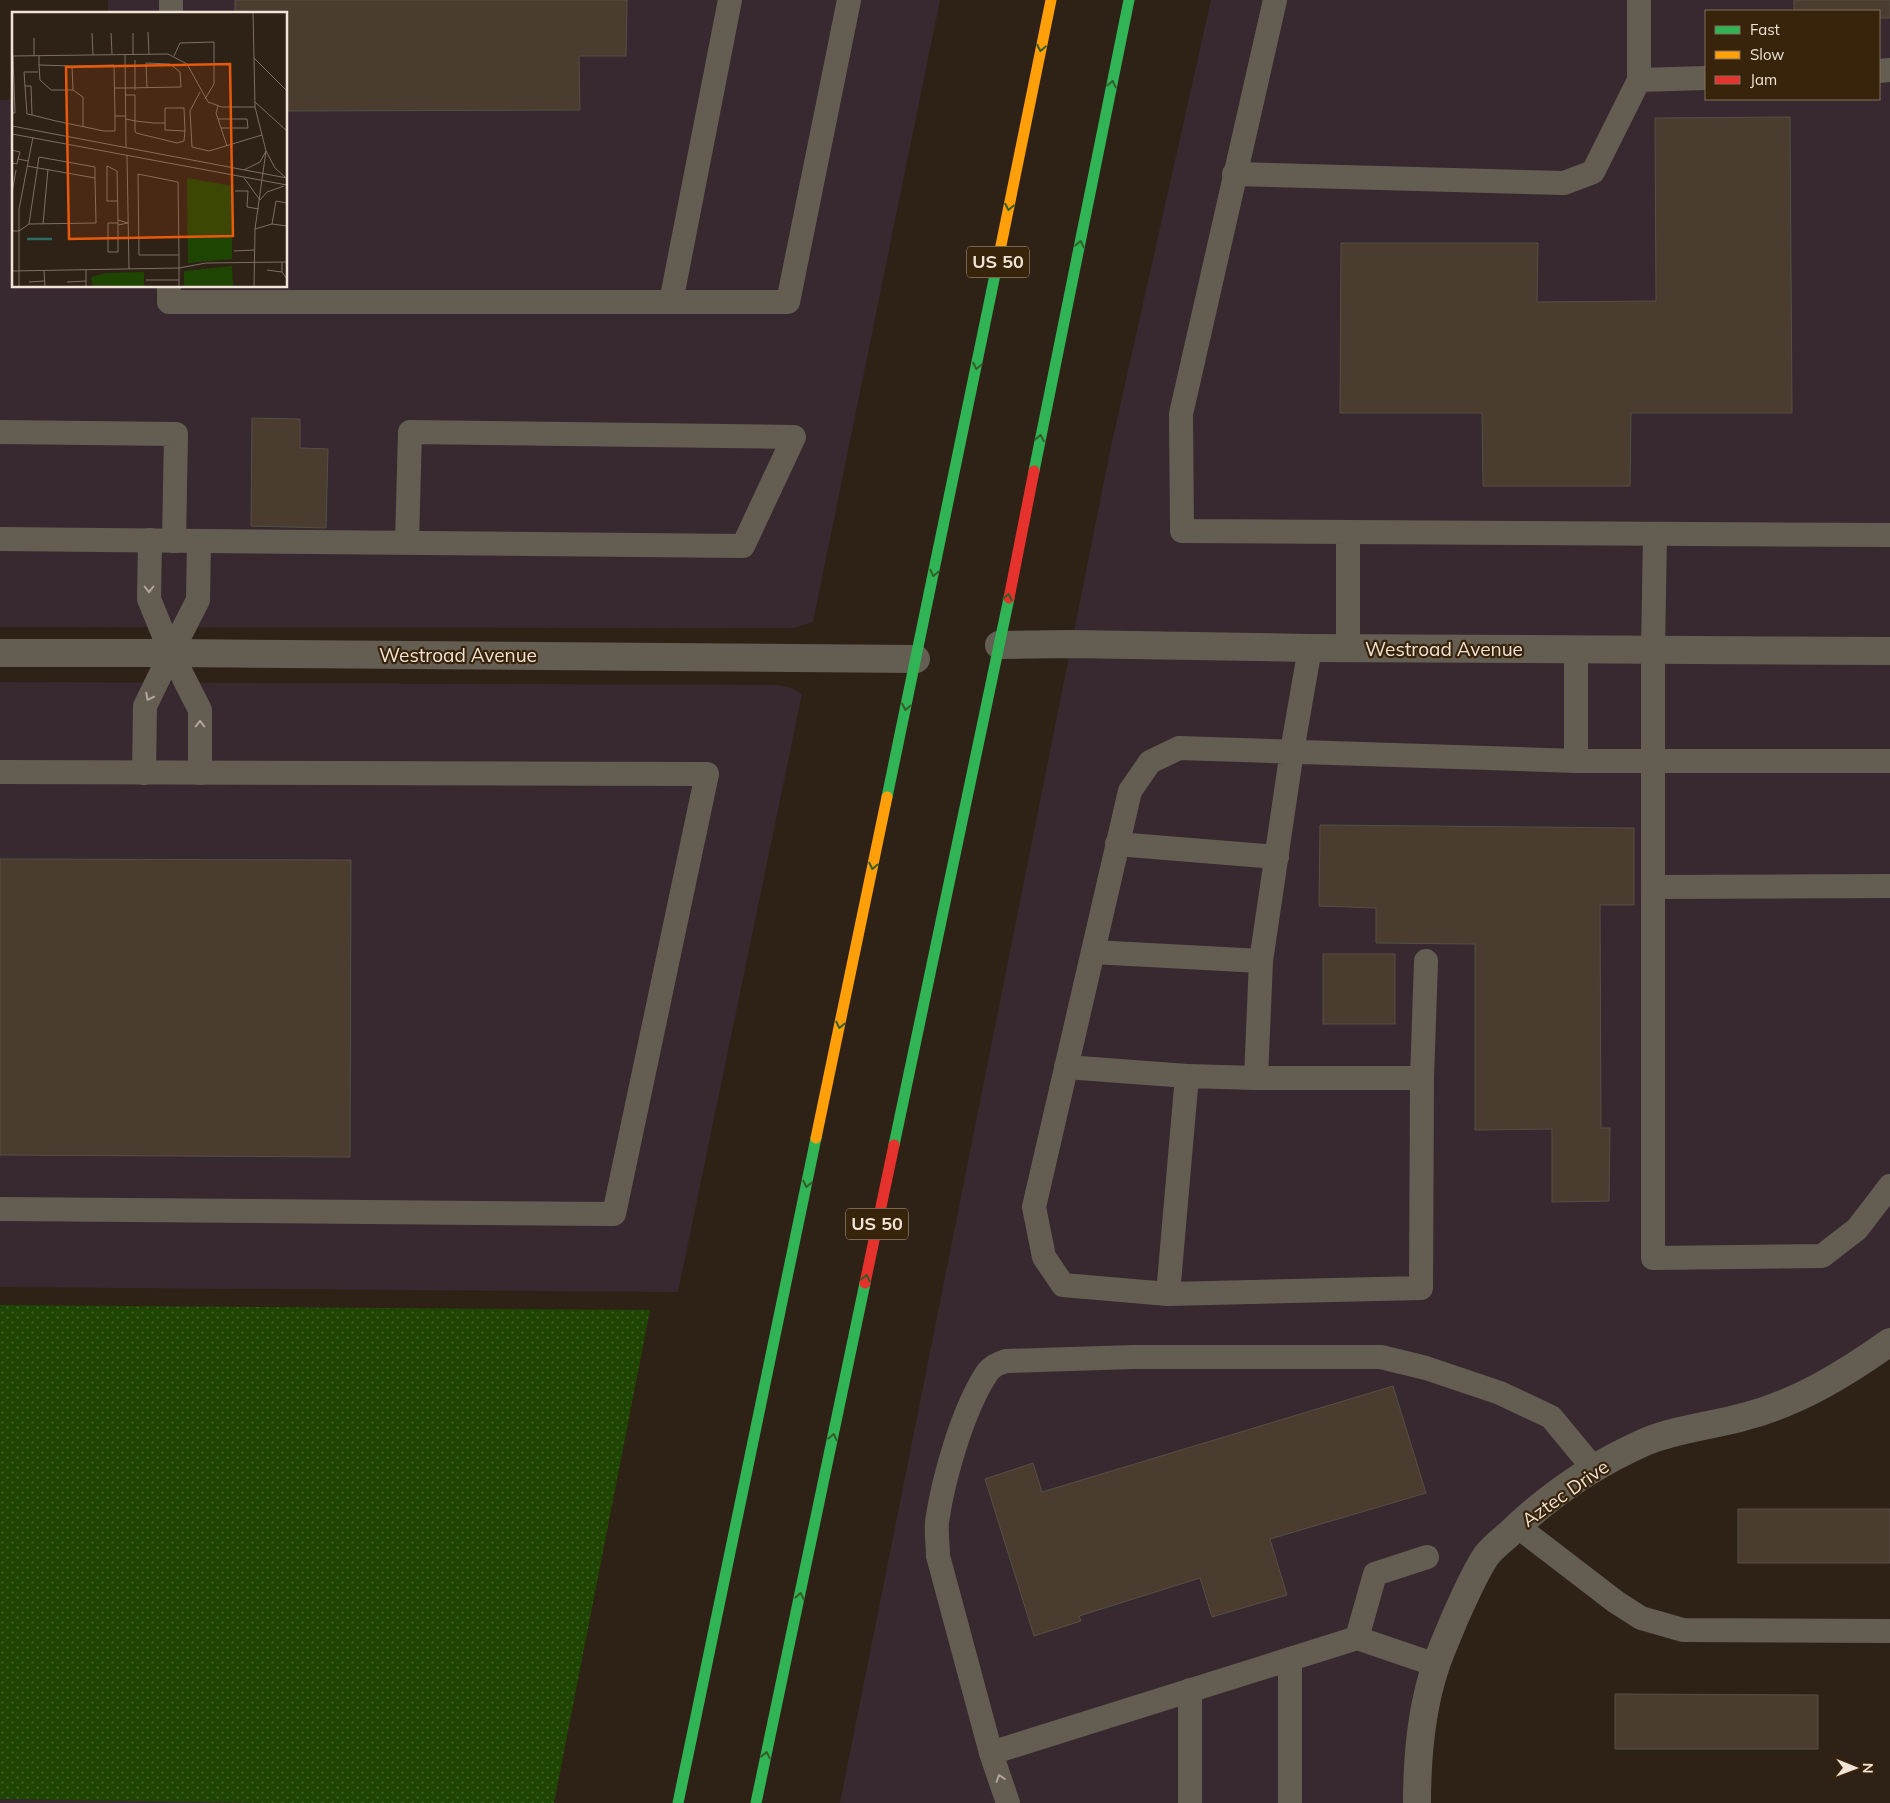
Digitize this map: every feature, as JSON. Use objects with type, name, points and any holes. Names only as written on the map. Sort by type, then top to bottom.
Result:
[{"type":"highway","name":"US 50","points":[[678,1803],[1051,0]]},
{"type":"highway","name":"US 50","points":[[756,1803],[999,645],[1129,0]]},
{"type":"street","name":"Westroad Avenue","points":[[999,645],[1890,651]]},
{"type":"street","name":"Westroad Avenue","points":[[0,653],[916,659]]},
{"type":"street","name":"Aztec Drive","points":[[1417,1803],[1417,1774],[1424,1710],[1436,1665],[1468,1587],[1487,1554],[1517,1526],[1562,1490],[1594,1469],[1646,1442],[1689,1429],[1745,1417],[1807,1394],[1849,1371],[1890,1342]]},
{"type":"lane","points":[[671,302],[730,0]]},
{"type":"lane","points":[[169,288],[169,302],[788,302],[849,0]]},
{"type":"lane","points":[[1274,0],[1181,414],[1182,531],[1890,535]]},
{"type":"lane","points":[[1234,174],[1564,183],[1593,172],[1639,80],[1639,0]]},
{"type":"lane","points":[[1639,80],[1705,78]]},
{"type":"lane","points":[[0,432],[176,434],[174,541]]},
{"type":"lane","points":[[0,539],[743,546],[794,437],[410,432],[407,542]]},
{"type":"lane","points":[[1348,532],[1348,648]]},
{"type":"lane","points":[[1656,534],[1653,650],[1653,1258],[1822,1256],[1857,1229],[1890,1186]]},
{"type":"lane","points":[[150,540],[149,599],[171,653],[200,710],[200,773]]},
{"type":"lane","points":[[144,773],[145,706],[198,600],[199,541]]},
{"type":"lane","points":[[1256,1078],[1261,961],[1292,751],[1310,648]]},
{"type":"lane","points":[[1576,650],[1576,761]]},
{"type":"lane","points":[[1426,961],[1422,1078],[1421,1288],[1168,1294],[1063,1285],[1044,1257],[1034,1207],[1130,791],[1150,762],[1179,748],[1576,761],[1890,761]]},
{"type":"lane","points":[[0,772],[707,774],[614,1214],[0,1209]]},
{"type":"lane","points":[[1117,844],[1277,857]]},
{"type":"lane","points":[[1653,887],[1890,886]]},
{"type":"lane","points":[[1093,952],[1261,961]]},
{"type":"lane","points":[[1066,1067],[1187,1076],[1422,1078]]},
{"type":"lane","points":[[1168,1294],[1187,1076]]},
{"type":"lane","points":[[1008,1803],[991,1753],[938,1556],[937,1524],[947,1474],[968,1410],[987,1372],[998,1364],[1006,1361],[1133,1357],[1381,1357],[1426,1368],[1500,1393],[1551,1417],[1594,1469]]},
{"type":"lane","points":[[1517,1526],[1616,1602],[1641,1618],[1683,1630],[1890,1631]]},
{"type":"lane","points":[[1357,1638],[1375,1574],[1427,1557]]},
{"type":"lane","points":[[991,1753],[1357,1638],[1436,1665]]},
{"type":"lane","points":[[1290,1659],[1290,1803]]},
{"type":"lane","points":[[1190,1690],[1190,1803]]},
{"type":"shaded area","points":[[108,0],[940,0],[813,622],[794,628],[0,627],[0,100],[12,99],[12,288],[288,288],[288,12],[108,12]]},
{"type":"shaded area","points":[[1211,0],[1890,0],[1890,1342],[1849,1371],[1689,1429],[1517,1526],[1436,1665],[1417,1803],[840,1803],[1110,451]]},
{"type":"shaded area","points":[[0,682],[777,685],[789,687],[802,694],[678,1292],[0,1287]]},
{"type":"shaded area","points":[[0,1799],[280,1803],[0,1803]]},
{"type":"green space","points":[[0,1305],[650,1310],[554,1803],[280,1803],[0,1799]]},
{"type":"building","points":[[235,0],[627,0],[626,56],[579,56],[580,110],[288,111],[288,12],[235,12]]},
{"type":"building","points":[[1794,0],[1890,0],[1890,18],[1880,18],[1880,10],[1794,10]]},
{"type":"building","points":[[1790,117],[1792,413],[1631,413],[1630,486],[1483,486],[1482,413],[1340,413],[1341,243],[1538,243],[1537,302],[1656,301],[1655,118]]},
{"type":"building","points":[[252,418],[300,419],[300,448],[328,449],[326,528],[251,526]]},
{"type":"building","points":[[1320,825],[1634,828],[1634,905],[1600,905],[1601,1128],[1610,1128],[1609,1201],[1552,1202],[1552,1129],[1475,1130],[1475,944],[1376,943],[1376,908],[1319,906]]},
{"type":"building","points":[[0,859],[351,860],[350,1157],[0,1155]]},
{"type":"building","points":[[1323,954],[1395,954],[1395,1024],[1323,1024]]},
{"type":"building","points":[[1393,1386],[1426,1493],[1270,1539],[1287,1595],[1212,1617],[1200,1578],[1079,1616],[1081,1621],[1034,1636],[985,1479],[1033,1463],[1042,1492]]},
{"type":"building","points":[[1738,1509],[1890,1509],[1890,1563],[1738,1563]]},
{"type":"building","points":[[1615,1694],[1818,1695],[1818,1749],[1615,1749]]},
{"type":"traffic: fast","points":[[1034,471],[1129,0]]},
{"type":"traffic: fast","points":[[887,797],[997,265]]},
{"type":"traffic: fast","points":[[894,1145],[1009,598]]},
{"type":"traffic: fast","points":[[678,1803],[816,1138]]},
{"type":"traffic: fast","points":[[756,1803],[865,1283]]},
{"type":"traffic: slow","points":[[997,265],[1051,0]]},
{"type":"traffic: slow","points":[[816,1138],[887,797]]},
{"type":"traffic: jam","points":[[1009,598],[1034,471]]},
{"type":"traffic: jam","points":[[865,1283],[894,1145]]}]
